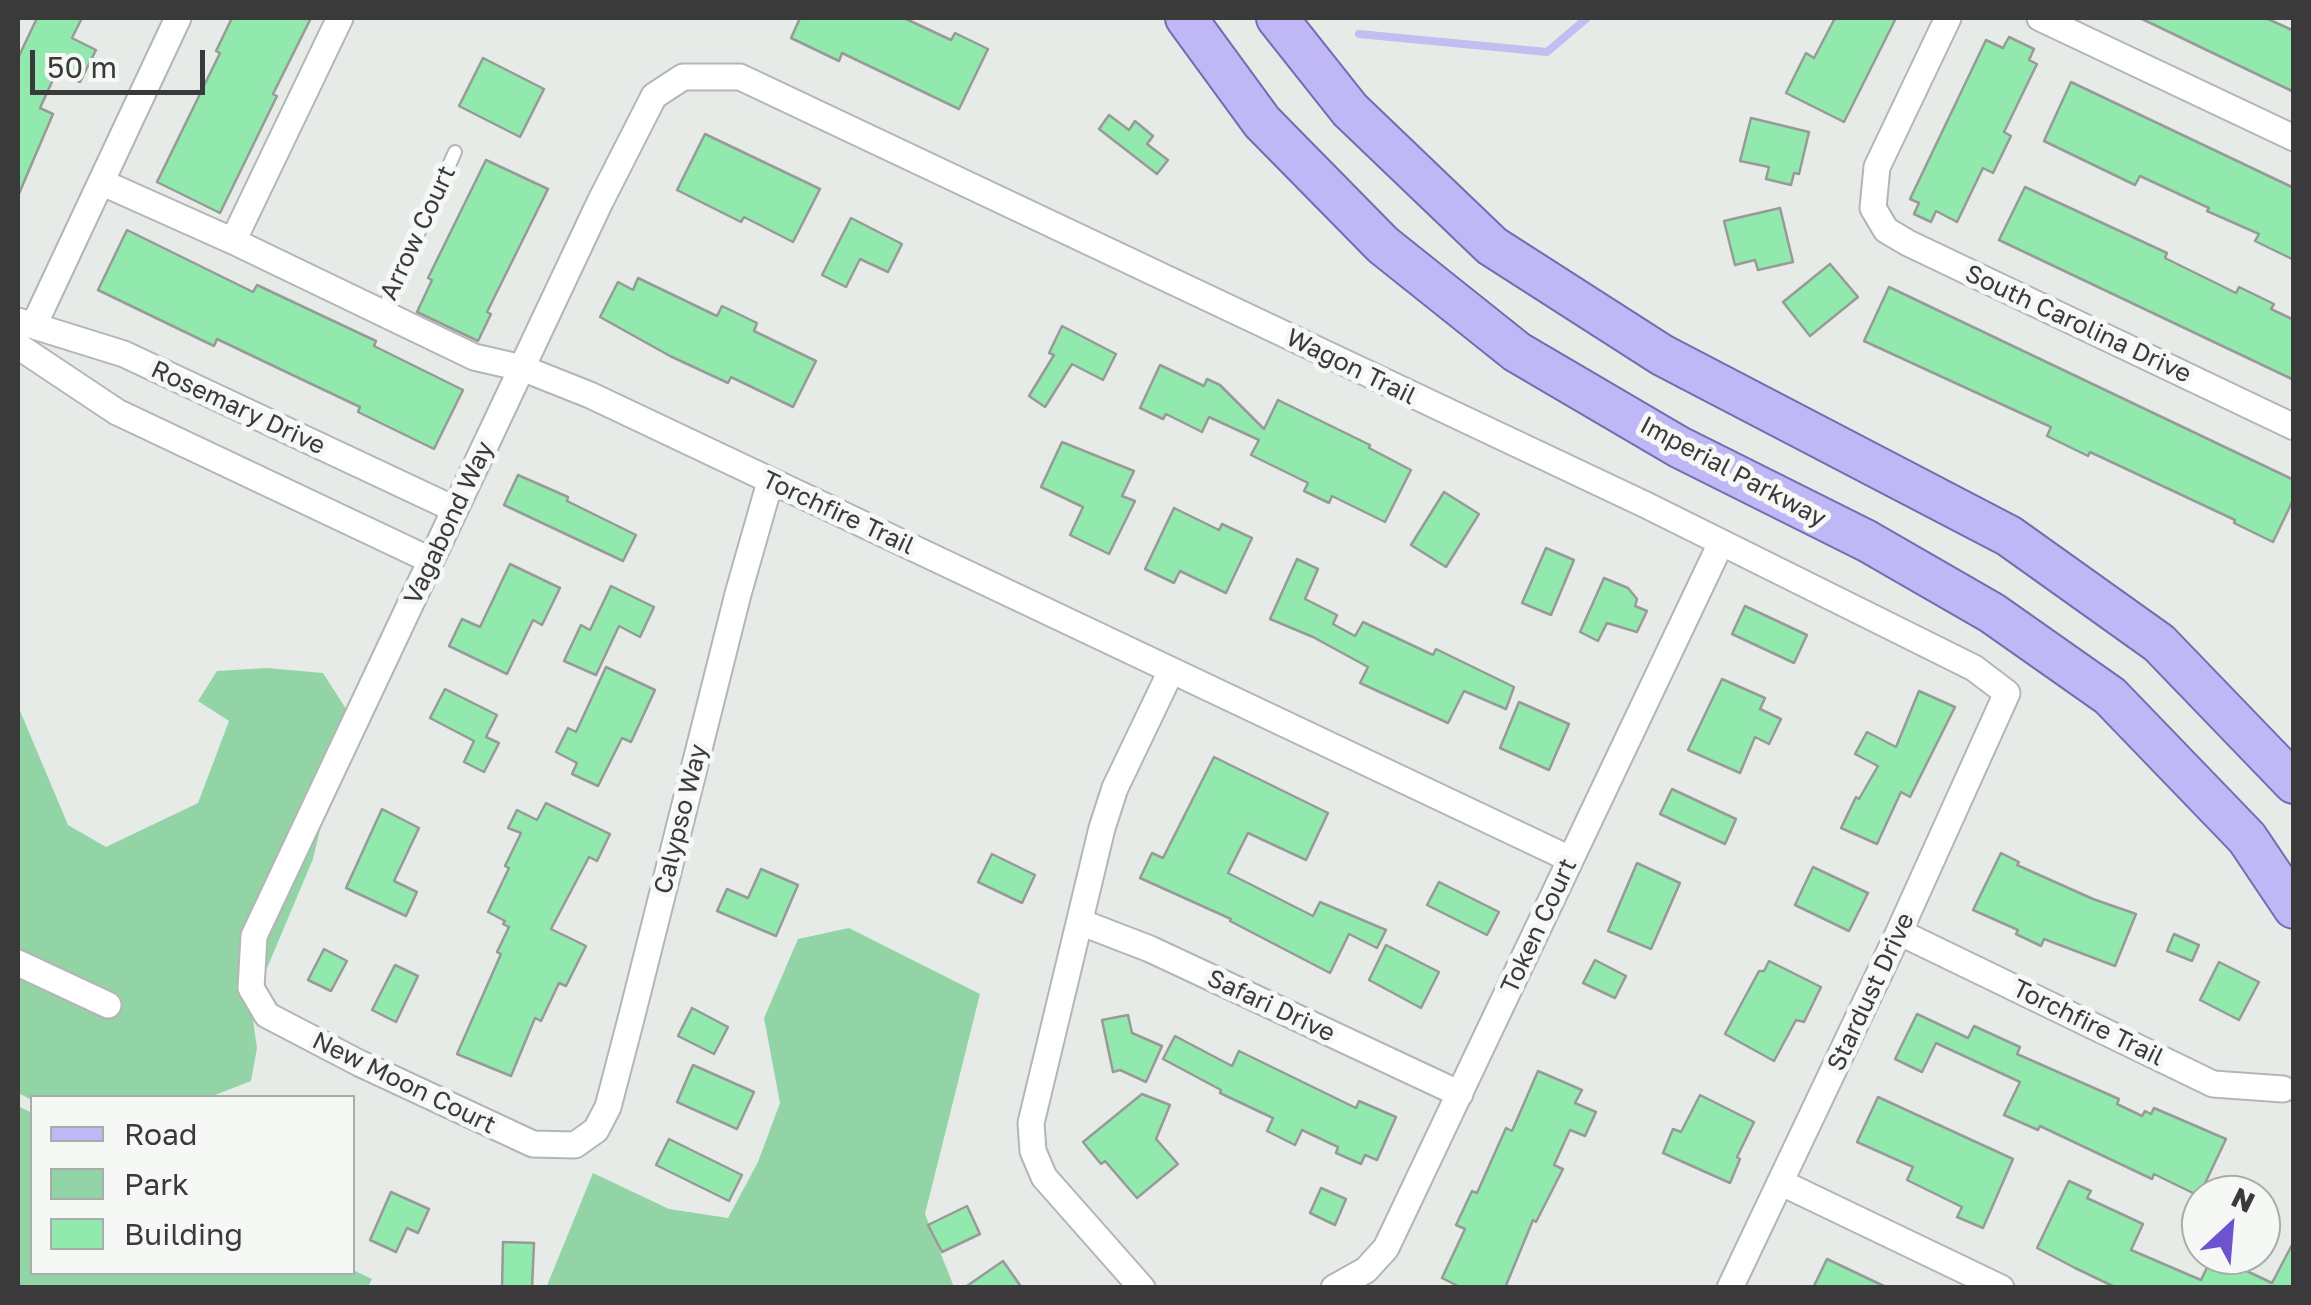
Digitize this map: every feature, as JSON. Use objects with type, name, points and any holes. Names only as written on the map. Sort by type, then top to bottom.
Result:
[{"type":"main road","name":"Imperial Parkway","points":[[1186,18],[1262,122],[1383,245],[1412,269],[1517,352],[1680,447],[1867,541],[1992,613],[2110,696],[2247,838],[2294,908]]},
{"type":"main road","points":[[1277,18],[1350,110],[1492,246],[1662,355],[2009,536],[2159,643],[2294,783]]},
{"type":"street","points":[[26,323],[101,182],[178,18]]},
{"type":"street","points":[[233,241],[340,18]]},
{"type":"street","name":"South Carolina Drive","points":[[1948,18],[1877,168],[1874,208],[1886,230],[1908,244],[2294,427]]},
{"type":"street","points":[[2040,18],[2294,138]]},
{"type":"street","name":"Vagabond Way","points":[[251,988],[254,936],[454,509],[654,96],[683,77]]},
{"type":"street","name":"Wagon Trail","points":[[683,77],[740,77],[778,94],[1721,543],[1974,668],[2007,694]]},
{"type":"street","name":"Torchfire Trail","points":[[101,182],[474,357],[522,368],[608,404],[1570,859]]},
{"type":"street","name":"Rosemary Drive","points":[[26,323],[124,354],[454,509]]},
{"type":"street","points":[[18,348],[117,412],[430,560]]},
{"type":"street","name":"Calypso Way","points":[[576,1146],[596,1130],[608,1107],[728,630],[770,482]]},
{"type":"street","name":"Token Court","points":[[1334,1288],[1366,1270],[1386,1248],[1721,543]]},
{"type":"street","points":[[1142,1288],[1044,1177],[1033,1151],[1032,1123],[1115,788],[1171,671]]},
{"type":"street","name":"Stardust Drive","points":[[1730,1288],[2007,694]]},
{"type":"street","name":"Safari Drive","points":[[1080,922],[1150,949],[1460,1094]]},
{"type":"street","name":"Torchfire Trail","points":[[1899,932],[2214,1084],[2284,1089]]},
{"type":"street","points":[[18,963],[108,1005]]},
{"type":"street","name":"New Moon Court","points":[[251,988],[268,1015],[360,1063],[533,1144],[576,1146]]},
{"type":"street","points":[[1782,1183],[2001,1288]]},
{"type":"lane","name":"Arrow Court","points":[[382,313],[455,152]]},
{"type":"green space","points":[[267,668],[323,673],[348,712],[313,859],[251,1006],[257,1048],[251,1081],[215,1095],[30,1095],[30,1099],[18,1093],[18,706],[68,825],[106,847],[198,803],[229,721],[198,701],[217,671]]},
{"type":"green space","points":[[849,928],[980,994],[925,1214],[954,1287],[546,1288],[593,1173],[669,1209],[728,1218],[758,1162],[780,1103],[764,1018],[798,939]]},
{"type":"green space","points":[[18,1106],[30,1112],[30,1275],[355,1275],[355,1271],[372,1279],[368,1287],[18,1287]]},
{"type":"building","points":[[37,18],[82,18],[72,38],[96,50],[80,82],[57,71],[40,108],[53,114],[18,196],[18,58]]},
{"type":"building","points":[[232,18],[311,18],[220,213],[157,182],[220,53],[216,51]]},
{"type":"building","points":[[800,18],[904,18],[951,40],[955,33],[988,49],[959,109],[842,53],[839,61],[791,38]]},
{"type":"building","points":[[1835,18],[1896,18],[1844,122],[1786,93],[1806,53],[1814,58]]},
{"type":"building","points":[[2140,18],[2266,18],[2294,31],[2294,92]]},
{"type":"building","points":[[2009,37],[2034,49],[2029,60],[2037,64],[2004,132],[2011,136],[1993,173],[1983,168],[1957,222],[1936,211],[1931,222],[1914,214],[1919,203],[1910,199],[1986,40],[2003,48]]},
{"type":"building","points":[[483,58],[544,89],[520,137],[459,106]]},
{"type":"building","points":[[2071,82],[2294,188],[2294,260],[2255,241],[2259,234],[2207,211],[2209,208],[2140,176],[2135,185],[2044,141]]},
{"type":"building","points":[[1109,115],[1129,130],[1135,121],[1153,136],[1147,144],[1168,160],[1157,174],[1099,129]]},
{"type":"building","points":[[1751,118],[1809,132],[1799,174],[1794,173],[1791,185],[1766,179],[1769,167],[1740,161]]},
{"type":"building","points":[[705,134],[820,189],[793,242],[744,217],[741,222],[677,190]]},
{"type":"building","points":[[486,160],[548,189],[487,312],[491,314],[478,341],[417,312],[432,280],[428,278]]},
{"type":"building","points":[[2025,187],[2167,253],[2165,258],[2236,293],[2239,287],[2274,304],[2271,309],[2294,320],[2294,380],[1999,240]]},
{"type":"building","points":[[1780,208],[1793,262],[1758,270],[1755,260],[1735,265],[1724,221]]},
{"type":"building","points":[[851,218],[902,244],[888,272],[860,259],[846,287],[822,275]]},
{"type":"building","points":[[127,230],[253,292],[257,285],[376,341],[374,346],[463,390],[434,449],[358,412],[360,407],[217,339],[214,346],[98,290]]},
{"type":"building","points":[[1830,264],[1858,297],[1810,336],[1783,302]]},
{"type":"building","points":[[638,278],[717,316],[722,306],[757,323],[754,331],[816,361],[793,407],[731,377],[728,383],[670,356],[600,317],[618,282],[633,290]]},
{"type":"building","points":[[1889,287],[2294,480],[2294,498],[2273,542],[2234,523],[2235,520],[2047,436],[2051,427],[1864,341]]},
{"type":"building","points":[[1062,326],[1116,354],[1103,380],[1072,364],[1045,407],[1029,396],[1054,355],[1049,353]]},
{"type":"building","points":[[1160,365],[1204,386],[1207,379],[1220,385],[1264,429],[1278,400],[1370,445],[1369,448],[1411,470],[1385,522],[1332,496],[1329,503],[1304,491],[1308,483],[1251,455],[1259,440],[1209,417],[1202,432],[1166,414],[1163,419],[1140,408]]},
{"type":"building","points":[[1062,442],[1134,471],[1122,496],[1135,501],[1109,554],[1070,535],[1083,507],[1041,487]]},
{"type":"building","points":[[518,475],[568,497],[567,501],[636,535],[623,561],[504,505]]},
{"type":"building","points":[[1444,492],[1479,514],[1446,567],[1411,545]]},
{"type":"building","points":[[1174,508],[1219,530],[1222,524],[1252,538],[1226,593],[1180,571],[1174,583],[1145,569]]},
{"type":"building","points":[[1546,548],[1574,560],[1551,615],[1522,603]]},
{"type":"building","points":[[1297,559],[1318,569],[1305,599],[1337,615],[1333,624],[1355,636],[1363,622],[1433,655],[1436,649],[1514,687],[1506,709],[1464,691],[1448,723],[1360,683],[1368,667],[1270,619]]},
{"type":"building","points":[[510,564],[560,588],[542,625],[533,620],[507,674],[449,646],[462,619],[480,627]]},
{"type":"building","points":[[1604,578],[1628,588],[1637,599],[1635,606],[1647,611],[1637,632],[1607,623],[1598,641],[1580,632]]},
{"type":"building","points":[[611,586],[654,607],[640,637],[619,626],[596,675],[564,661],[581,625],[590,630]]},
{"type":"building","points":[[1745,606],[1807,635],[1794,663],[1732,634]]},
{"type":"building","points":[[606,667],[655,690],[631,742],[622,738],[598,786],[572,774],[577,763],[556,752],[568,728],[576,732]]},
{"type":"building","points":[[1722,679],[1765,698],[1760,709],[1781,719],[1769,744],[1755,737],[1740,773],[1688,750]]},
{"type":"building","points":[[445,689],[497,715],[486,737],[499,743],[484,772],[464,762],[474,741],[430,718]]},
{"type":"building","points":[[1919,691],[1955,707],[1910,797],[1901,792],[1877,844],[1841,828],[1856,797],[1859,799],[1878,766],[1855,754],[1867,732],[1896,747]]},
{"type":"building","points":[[1519,702],[1569,724],[1549,770],[1500,748]]},
{"type":"building","points":[[1214,757],[1328,813],[1306,860],[1248,833],[1228,873],[1313,916],[1320,902],[1386,930],[1377,948],[1349,934],[1330,973],[1231,919],[1140,878],[1152,853],[1163,858]]},
{"type":"building","points":[[1672,789],[1736,819],[1725,844],[1660,814]]},
{"type":"building","points":[[546,803],[610,834],[597,861],[589,857],[551,929],[586,946],[566,986],[559,983],[541,1021],[535,1018],[511,1076],[457,1054],[509,927],[488,912],[521,833],[508,828],[517,810],[537,820]]},
{"type":"building","points":[[382,809],[419,828],[394,881],[417,892],[406,916],[346,888]]},
{"type":"building","points":[[2001,853],[2019,862],[2017,865],[2136,914],[2115,966],[2044,939],[2041,946],[2016,934],[2018,930],[1973,910]]},
{"type":"building","points":[[992,854],[1035,875],[1022,903],[978,882]]},
{"type":"building","points":[[1637,863],[1680,883],[1651,949],[1608,931]]},
{"type":"building","points":[[1813,867],[1868,893],[1849,931],[1795,905]]},
{"type":"building","points":[[761,869],[798,885],[776,936],[717,911],[727,889],[748,898]]},
{"type":"building","points":[[1439,882],[1499,912],[1487,935],[1427,905]]},
{"type":"building","points":[[2174,934],[2199,945],[2192,961],[2167,951]]},
{"type":"building","points":[[1386,945],[1439,972],[1421,1008],[1369,980]]},
{"type":"building","points":[[324,949],[347,961],[331,991],[308,980]]},
{"type":"building","points":[[1595,960],[1626,976],[1615,998],[1583,983]]},
{"type":"building","points":[[1769,961],[1821,987],[1804,1022],[1796,1020],[1774,1061],[1725,1034],[1759,971],[1764,971]]},
{"type":"building","points":[[2219,962],[2259,982],[2239,1020],[2200,1000]]},
{"type":"building","points":[[395,965],[418,976],[396,1022],[372,1010]]},
{"type":"building","points":[[692,1008],[728,1027],[714,1054],[678,1036]]},
{"type":"building","points":[[1917,1014],[1968,1038],[1974,1026],[2020,1047],[2017,1054],[2119,1099],[2117,1104],[2142,1116],[2145,1111],[2151,1114],[2154,1108],[2226,1139],[2209,1175],[2181,1175],[2181,1187],[2154,1174],[2152,1179],[2040,1126],[2038,1130],[2004,1115],[2020,1082],[1936,1043],[1922,1072],[1895,1059]]},
{"type":"building","points":[[1128,1015],[1132,1033],[1162,1046],[1146,1082],[1120,1070],[1113,1072],[1102,1020]]},
{"type":"building","points":[[1175,1036],[1232,1066],[1239,1051],[1356,1108],[1359,1101],[1396,1117],[1377,1160],[1365,1155],[1361,1164],[1336,1153],[1338,1147],[1302,1130],[1295,1145],[1267,1131],[1273,1118],[1220,1093],[1221,1090],[1163,1059]]},
{"type":"building","points":[[693,1065],[754,1092],[737,1129],[677,1102]]},
{"type":"building","points":[[1538,1071],[1582,1090],[1575,1103],[1596,1112],[1585,1136],[1570,1130],[1554,1165],[1563,1169],[1536,1222],[1533,1220],[1505,1288],[1462,1288],[1442,1278],[1465,1229],[1456,1225],[1472,1191],[1477,1193],[1506,1128],[1512,1131]]},
{"type":"building","points":[[1142,1094],[1170,1105],[1156,1139],[1178,1164],[1137,1198],[1083,1142]]},
{"type":"building","points":[[1700,1095],[1754,1122],[1737,1157],[1740,1159],[1730,1183],[1663,1153],[1673,1129],[1681,1132]]},
{"type":"building","points":[[1878,1097],[2013,1159],[1983,1228],[1957,1217],[1962,1207],[1907,1180],[1913,1167],[1857,1142]]},
{"type":"building","points":[[669,1139],[742,1175],[729,1201],[656,1165]]},
{"type":"building","points":[[2069,1181],[2091,1191],[2087,1198],[2143,1224],[2131,1250],[2181,1271],[2181,1275],[2201,1280],[2203,1275],[2255,1275],[2272,1283],[2276,1275],[2281,1275],[2281,1266],[2294,1241],[2294,1288],[2117,1288],[2037,1248]]},
{"type":"building","points":[[1321,1188],[1346,1199],[1335,1225],[1310,1213]]},
{"type":"building","points":[[391,1192],[429,1209],[418,1233],[407,1228],[396,1252],[370,1240]]},
{"type":"building","points":[[967,1206],[980,1234],[942,1252],[928,1225]]},
{"type":"building","points":[[503,1242],[534,1243],[532,1288],[502,1288]]},
{"type":"building","points":[[1827,1259],[1888,1288],[1813,1288]]},
{"type":"building","points":[[1003,1261],[1022,1288],[964,1288]]},
{"type":"waterway","points":[[1359,34],[1547,52],[1587,18]]}]
